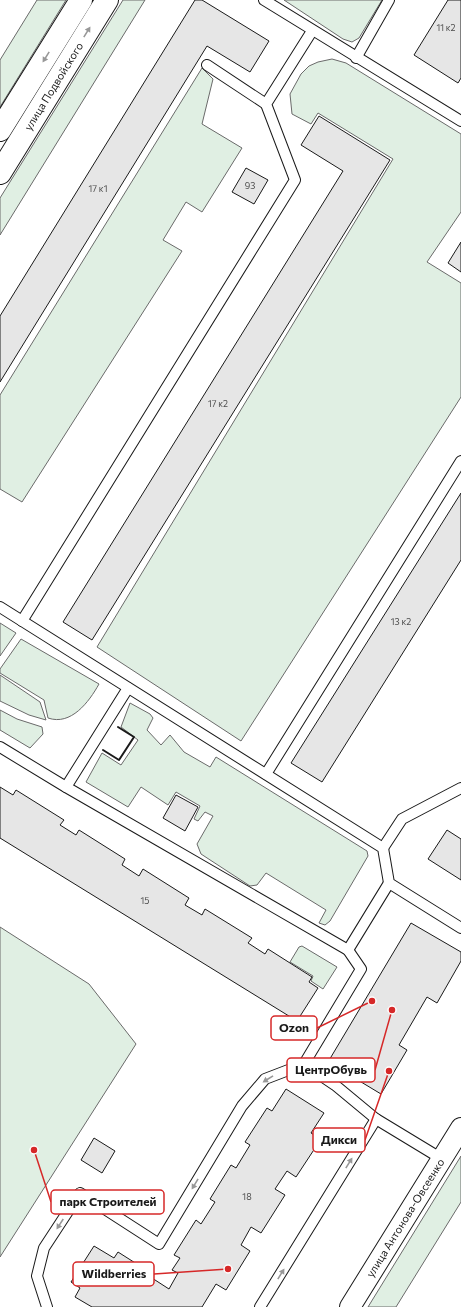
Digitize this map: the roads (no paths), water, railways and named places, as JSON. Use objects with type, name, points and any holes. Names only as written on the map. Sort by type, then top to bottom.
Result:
[{"type":"street","name":"улица Подвойского","points":[[0,130],[81,0]]},
{"type":"street","name":"улица Подвойского","points":[[0,173],[107,0]]},
{"type":"street","name":"улица Антонова-Овсеенко","points":[[350,1307],[461,1128]]},
{"type":"lane","points":[[264,0],[312,31],[461,121]]},
{"type":"lane","points":[[356,58],[389,0]]},
{"type":"lane","points":[[266,104],[312,31]]},
{"type":"lane","points":[[22,621],[295,180],[266,104],[207,65]]},
{"type":"lane","points":[[266,774],[461,461]]},
{"type":"lane","points":[[0,607],[384,848]]},
{"type":"lane","points":[[66,787],[128,688]]},
{"type":"lane","points":[[0,747],[66,787],[348,950],[361,969],[304,1064],[265,1079],[242,1106],[159,1244],[80,1193],[44,1248],[37,1276],[47,1307]]},
{"type":"lane","points":[[348,950],[389,884],[384,848],[402,819],[461,788]]},
{"type":"lane","points":[[389,884],[461,928]]},
{"type":"lane","points":[[304,1064],[335,1085],[376,1119],[442,1159]]},
{"type":"lane","points":[[260,1307],[376,1119]]},
{"type":"place","name":"Ozon","points":[[372,1001]]},
{"type":"place","name":"ЦентрОбувь","points":[[392,1010]]},
{"type":"place","name":"Дикси","points":[[389,1071]]},
{"type":"place","name":"парк Строителей","points":[[34,1150]]},
{"type":"place","name":"Wildberries","points":[[228,1269]]}]
